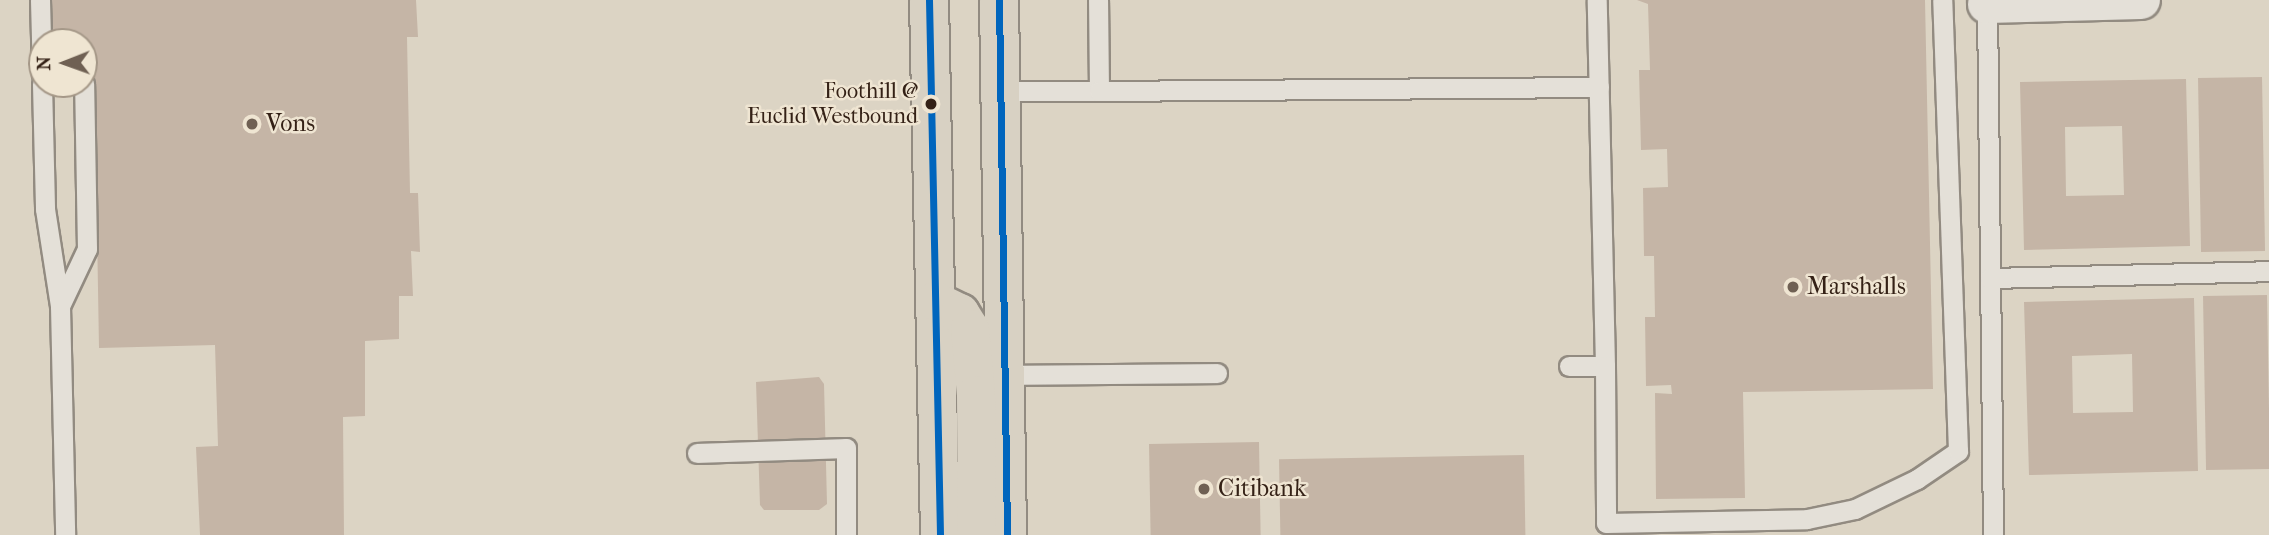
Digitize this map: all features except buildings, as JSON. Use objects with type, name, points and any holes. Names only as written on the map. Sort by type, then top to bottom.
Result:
[{"type":"main road","points":[[929,0],[940,535]]},
{"type":"main road","points":[[999,0],[1007,535]]},
{"type":"main road","points":[[936,301],[960,313],[970,329],[976,395],[977,535]]},
{"type":"street","points":[[1998,2],[2141,0]]},
{"type":"lane","points":[[40,0],[41,28]]},
{"type":"lane","points":[[1098,0],[1099,91]]},
{"type":"lane","points":[[1597,0],[1606,523],[1807,519],[1855,509],[1917,479],[1958,451],[1942,0]]},
{"type":"lane","points":[[1993,535],[1990,278],[1998,2]]},
{"type":"lane","points":[[999,92],[1598,86]]},
{"type":"lane","points":[[42,98],[45,209],[60,306],[65,535]]},
{"type":"lane","points":[[60,306],[87,249],[83,98]]},
{"type":"lane","points":[[1990,278],[2269,271]]},
{"type":"lane","points":[[1569,366],[1605,366]]},
{"type":"lane","points":[[1003,375],[1217,373]]},
{"type":"lane","points":[[697,453],[846,448],[846,535]]},
{"type":"transit line","points":[[929,0],[940,535]]},
{"type":"transit line","points":[[999,0],[1007,535]]},
{"type":"place","name":"Foothill @ Euclid Westbound","points":[[931,104]]},
{"type":"place","name":"Vons","points":[[252,124]]},
{"type":"place","name":"Marshalls","points":[[1793,287]]},
{"type":"place","name":"Citibank","points":[[1204,489]]}]
